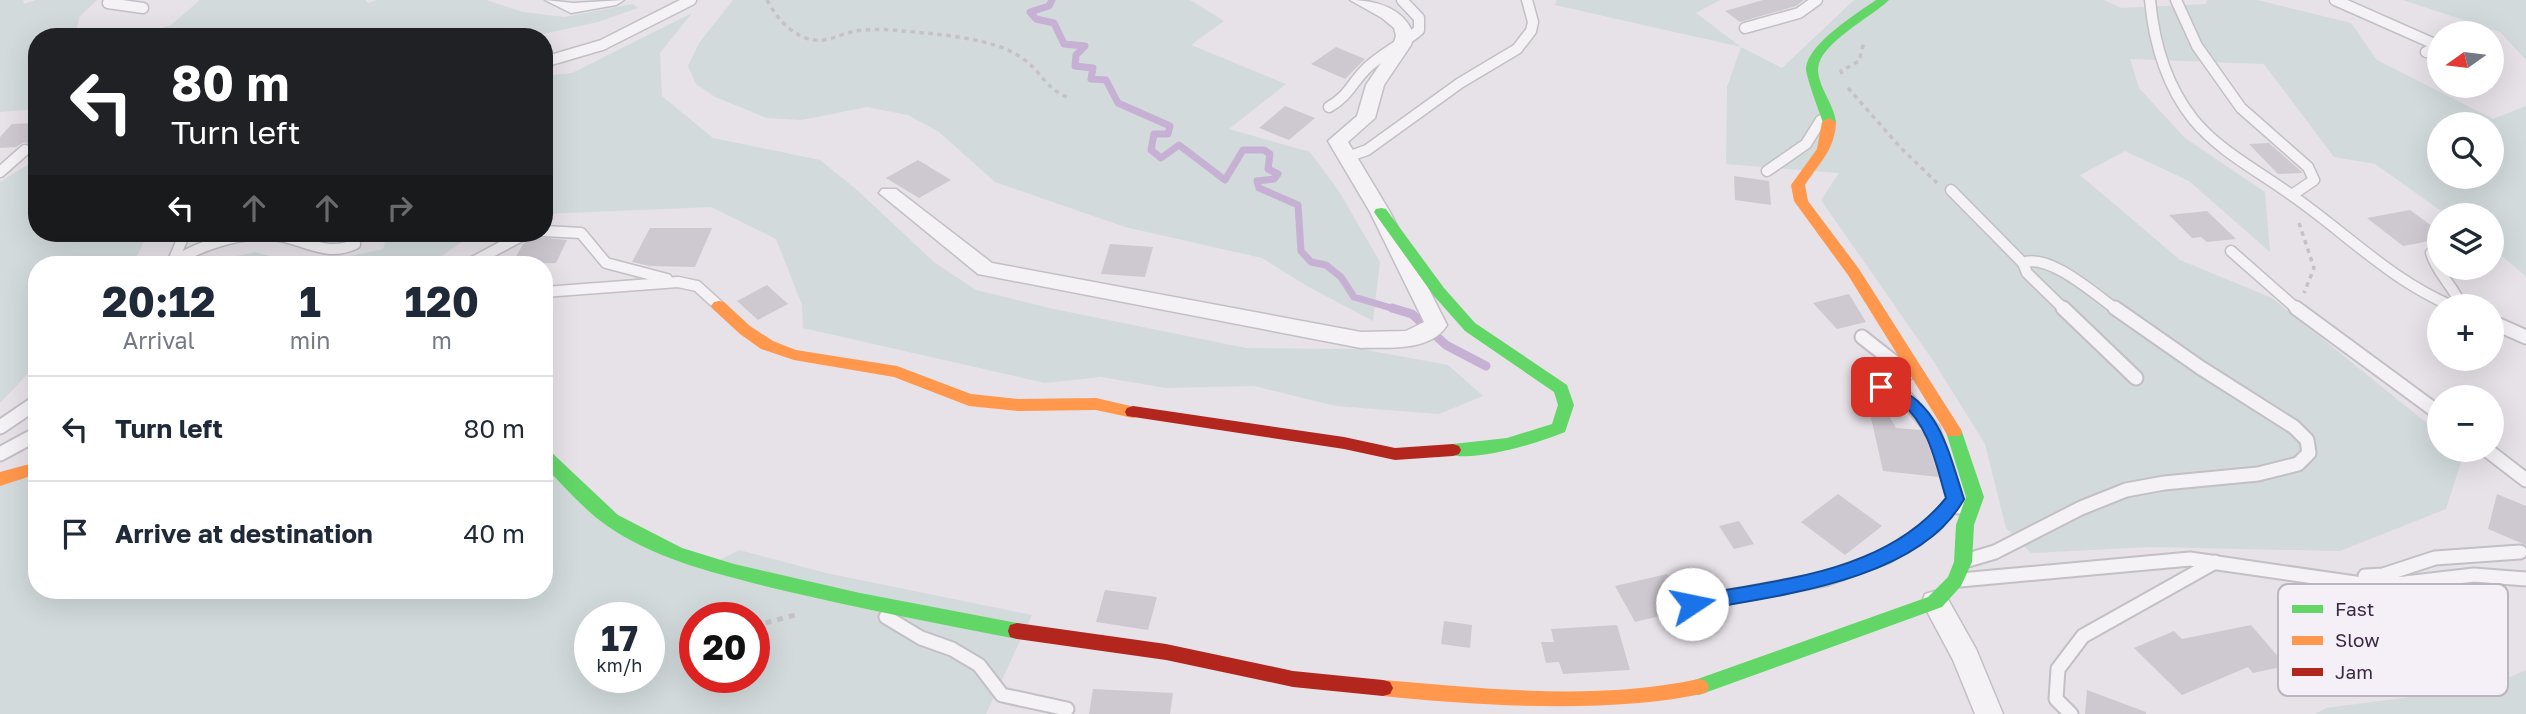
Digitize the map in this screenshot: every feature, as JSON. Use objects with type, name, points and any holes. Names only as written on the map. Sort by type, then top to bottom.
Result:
[{"type":"street","points":[[553,0],[571,8],[617,0]]},
{"type":"street","points":[[889,194],[986,269],[1361,340],[1410,340],[1436,325],[1381,212],[1338,141],[1366,118],[1375,85],[1402,45],[1405,36],[1402,26],[1388,14],[1358,0]]},
{"type":"street","points":[[553,464],[590,502],[622,526],[666,550],[860,601],[1024,632],[1166,652],[1293,679],[1562,705],[1601,706],[1679,694],[1935,602],[1955,580],[1963,562],[1965,525],[1975,497],[1954,431],[1854,272],[1801,201],[1798,185],[1807,170],[1823,155],[1830,136],[1829,114],[1812,71],[1813,62],[1837,35],[1883,0]]},
{"type":"street","points":[[719,306],[745,330],[767,345],[794,355],[897,372],[968,400],[1019,405],[1096,404],[1148,415],[1332,440],[1395,454],[1488,448],[1533,439],[1559,428],[1566,405],[1561,389],[1470,327],[1439,292],[1381,212]]},
{"type":"street","points":[[0,480],[28,471]]},
{"type":"street","points":[[1935,602],[1966,657],[1989,714]]},
{"type":"lane","points":[[108,0],[108,3],[144,8]]},
{"type":"lane","points":[[553,61],[610,43],[691,0]]},
{"type":"lane","points":[[1329,107],[1346,97],[1365,69],[1402,45],[1419,30],[1419,18],[1402,0]]},
{"type":"lane","points":[[1344,154],[1353,155],[1367,150],[1460,83],[1517,49],[1531,31],[1532,22],[1527,0]]},
{"type":"lane","points":[[1745,28],[1799,13],[1817,0]]},
{"type":"lane","points":[[2150,0],[2155,39],[2168,78],[2193,120],[2214,142],[2292,195],[2391,276],[2427,297]]},
{"type":"lane","points":[[2176,0],[2197,46],[2241,108],[2308,167],[2314,180],[2292,195]]},
{"type":"lane","points":[[2335,0],[2382,18],[2439,46],[2426,52]]},
{"type":"lane","points":[[1767,171],[1789,159],[1818,132],[1825,100]]},
{"type":"lane","points":[[0,172],[25,150]]},
{"type":"lane","points":[[1951,190],[2023,263],[2027,273],[2136,378]]},
{"type":"lane","points":[[553,231],[581,233],[606,264],[696,286],[719,306]]},
{"type":"lane","points":[[183,256],[227,242]]},
{"type":"lane","points":[[293,242],[327,252],[338,252],[355,242]]},
{"type":"lane","points":[[484,256],[510,242]]},
{"type":"lane","points":[[2231,251],[2297,309],[2427,404]]},
{"type":"lane","points":[[1963,562],[1995,552],[2081,508],[2126,490],[2164,483],[2258,474],[2298,464],[2309,453],[2307,440],[2294,427],[2201,368],[2051,264],[2037,260],[2023,263]]},
{"type":"lane","points":[[2445,280],[2457,294]]},
{"type":"lane","points":[[553,291],[678,282]]},
{"type":"lane","points":[[2504,327],[2526,337]]},
{"type":"lane","points":[[1862,337],[1925,386]]},
{"type":"lane","points":[[1881,387],[1906,398],[1933,430],[1965,525]]},
{"type":"lane","points":[[0,427],[28,408]]},
{"type":"lane","points":[[0,454],[28,438]]},
{"type":"lane","points":[[2503,462],[2526,480]]},
{"type":"lane","points":[[1692,604],[1825,579],[1885,557],[1934,526],[1955,499]]},
{"type":"lane","points":[[2326,579],[2383,575],[2435,558],[2520,552]]},
{"type":"lane","points":[[1955,580],[2154,561],[2216,561],[2326,579],[2386,584],[2480,573],[2526,579]]},
{"type":"lane","points":[[2071,714],[2056,699],[2058,669],[2083,636],[2216,561]]},
{"type":"lane","points":[[860,601],[921,638],[952,649],[979,665],[1002,695],[1067,709]]},
{"type":"path","points":[[767,0],[774,17],[803,38],[820,40],[854,32],[890,29],[1011,51],[1034,69],[1049,90],[1070,98]]},
{"type":"path","points":[[1843,78],[1840,71],[1859,61],[1866,36],[1857,20]]},
{"type":"path","points":[[1845,86],[1931,180],[1951,190]]},
{"type":"path","points":[[2292,195],[2294,210],[2314,268],[2297,309]]},
{"type":"shaded area","points":[[0,0],[23,0],[24,4],[36,0],[97,0],[80,16],[77,28],[28,28],[28,110],[0,112]]},
{"type":"shaded area","points":[[200,0],[365,0],[368,3],[377,0],[486,0],[523,12],[565,17],[633,4],[638,8],[598,22],[553,32],[553,28],[161,28],[171,25]]},
{"type":"shaded area","points":[[733,0],[1190,0],[1224,21],[1191,45],[1286,84],[1229,129],[1310,152],[1340,193],[1380,262],[1373,321],[1307,286],[1262,258],[1125,227],[995,182],[939,132],[908,115],[867,107],[802,120],[767,118],[715,97],[696,84],[688,66],[699,43]]},
{"type":"shaded area","points":[[1557,0],[1720,0],[1696,13],[1741,47],[1555,5]]},
{"type":"shaded area","points":[[1854,0],[2104,0],[2121,8],[2206,4],[2207,0],[2257,0],[2351,23],[2377,60],[2427,85],[2427,98],[2452,98],[2479,112],[2427,112],[2427,189],[2504,189],[2504,115],[2526,106],[2526,276],[2504,258],[2504,203],[2430,203],[2375,164],[2334,157],[2264,64],[2130,59],[2139,88],[2185,138],[2265,192],[2270,252],[2189,181],[2125,151],[2080,175],[2180,260],[2272,298],[2427,423],[2427,462],[2461,462],[2446,509],[2340,551],[2150,547],[2031,553],[2006,528],[1985,444],[1934,362],[1821,200],[1839,173],[1726,164],[1727,87],[1741,47],[1782,68]]},
{"type":"shaded area","points":[[2403,0],[2526,0],[2526,60],[2504,36],[2504,21],[2467,21]]},
{"type":"shaded area","points":[[692,13],[660,53],[662,96],[713,138],[820,160],[857,190],[934,262],[976,290],[1049,308],[1246,348],[1361,349],[1448,365],[1483,396],[1439,414],[1336,406],[1254,386],[1166,388],[1101,377],[1045,383],[803,328],[802,305],[776,239],[711,207],[553,214],[553,75],[572,73]]},
{"type":"shaded area","points":[[28,165],[28,242],[144,242],[136,256],[28,256],[28,373],[0,403],[0,182]]},
{"type":"shaded area","points":[[385,242],[462,242],[442,256],[350,256],[383,249]]},
{"type":"shaded area","points":[[255,252],[269,256],[237,256]]},
{"type":"shaded area","points":[[553,464],[590,502],[712,564],[739,550],[826,573],[1032,615],[986,714],[0,714],[0,479],[28,471],[28,599],[553,599]]},
{"type":"shaded area","points":[[2526,670],[2526,714],[2315,714],[2326,708],[2418,696],[2508,696],[2508,678]]},
{"type":"building","points":[[1763,0],[1804,0],[1796,6],[1740,22],[1725,11]]},
{"type":"building","points":[[1336,47],[1365,59],[1345,79],[1311,64]]},
{"type":"building","points":[[1285,106],[1315,118],[1289,140],[1259,128]]},
{"type":"building","points":[[28,123],[28,144],[24,142],[16,147],[0,148],[0,137],[12,124]]},
{"type":"building","points":[[2269,143],[2302,173],[2278,174],[2249,144]]},
{"type":"building","points":[[918,160],[951,180],[919,198],[886,178]]},
{"type":"building","points":[[1734,176],[1769,181],[1771,205],[1735,200]]},
{"type":"building","points":[[2410,210],[2427,222],[2427,241],[2403,246],[2367,218]]},
{"type":"building","points":[[2207,211],[2236,239],[2207,242],[2201,237],[2192,238],[2169,215]]},
{"type":"building","points":[[650,228],[712,228],[695,267],[650,266],[632,262]]},
{"type":"building","points":[[553,239],[567,240],[556,263],[553,263],[553,256],[516,256],[523,244],[553,242]]},
{"type":"building","points":[[1110,244],[1153,247],[1145,277],[1101,274]]},
{"type":"building","points":[[767,285],[788,304],[758,320],[737,301]]},
{"type":"building","points":[[1849,294],[1866,322],[1837,329],[1813,303]]},
{"type":"building","points":[[1880,363],[1899,381],[1881,378],[1872,383],[1860,365]]},
{"type":"building","points":[[1866,376],[1896,428],[1921,430],[1925,435],[1939,477],[1883,471],[1862,378]]},
{"type":"building","points":[[1838,494],[1882,526],[1845,555],[1801,522]]},
{"type":"building","points":[[2497,494],[2526,506],[2526,545],[2488,529]]},
{"type":"building","points":[[1739,521],[1754,544],[1734,549],[1719,526]]},
{"type":"building","points":[[1667,574],[1683,601],[1685,610],[1635,622],[1615,586]]},
{"type":"building","points":[[1105,590],[1157,597],[1148,630],[1096,622]]},
{"type":"building","points":[[1444,621],[1472,625],[1470,648],[1441,644]]},
{"type":"building","points":[[1617,625],[1630,670],[1563,674],[1559,662],[1546,663],[1541,642],[1554,642],[1551,629]]},
{"type":"building","points":[[2251,625],[2278,657],[2278,668],[2253,673],[2248,667],[2182,695],[2134,648],[2174,631],[2182,639]]},
{"type":"building","points":[[1093,689],[1173,693],[1170,714],[1089,714]]},
{"type":"building","points":[[2087,690],[2146,712],[2146,714],[2085,714]]},
{"type":"waterway","points":[[1052,0],[1049,6],[1030,12],[1036,19],[1054,23],[1064,44],[1085,46],[1076,55],[1075,66],[1093,68],[1091,79],[1106,80],[1118,103],[1170,126],[1168,134],[1154,134],[1151,150],[1161,158],[1179,145],[1225,180],[1243,150],[1264,150],[1270,154],[1268,169],[1278,174],[1274,179],[1257,181],[1259,188],[1298,205],[1301,251],[1311,262],[1326,265],[1341,277],[1354,297],[1398,310]]},
{"type":"waterway","points":[[1392,308],[1412,314],[1446,345],[1486,366]]},
{"type":"traffic: fast","points":[[1829,122],[1813,76],[1814,61],[1820,51],[1841,32],[1883,0]]},
{"type":"traffic: fast","points":[[1381,212],[1439,292],[1470,327],[1561,389],[1566,405],[1559,428],[1507,444],[1453,450]]},
{"type":"traffic: fast","points":[[1699,687],[1935,602],[1955,581],[1963,562],[1965,525],[1975,497],[1954,432]]},
{"type":"traffic: fast","points":[[553,464],[612,520],[677,553],[734,571],[860,601],[1017,631]]},
{"type":"traffic: slow","points":[[1829,122],[1824,149],[1798,185],[1801,201],[1854,272],[1954,432]]},
{"type":"traffic: slow","points":[[719,306],[745,330],[767,345],[794,355],[897,372],[969,400],[1019,405],[1096,404],[1133,412]]},
{"type":"traffic: slow","points":[[0,479],[28,471]]},
{"type":"traffic: slow","points":[[1383,688],[1502,699],[1583,702],[1661,695],[1699,687]]},
{"type":"traffic: jam","points":[[1133,412],[1344,443],[1395,454],[1453,450]]},
{"type":"traffic: jam","points":[[1017,631],[1166,652],[1293,679],[1383,688]]},
{"type":"route","points":[[1692,604],[1825,579],[1885,557],[1934,526],[1955,499],[1933,430],[1906,398],[1881,387]]}]
